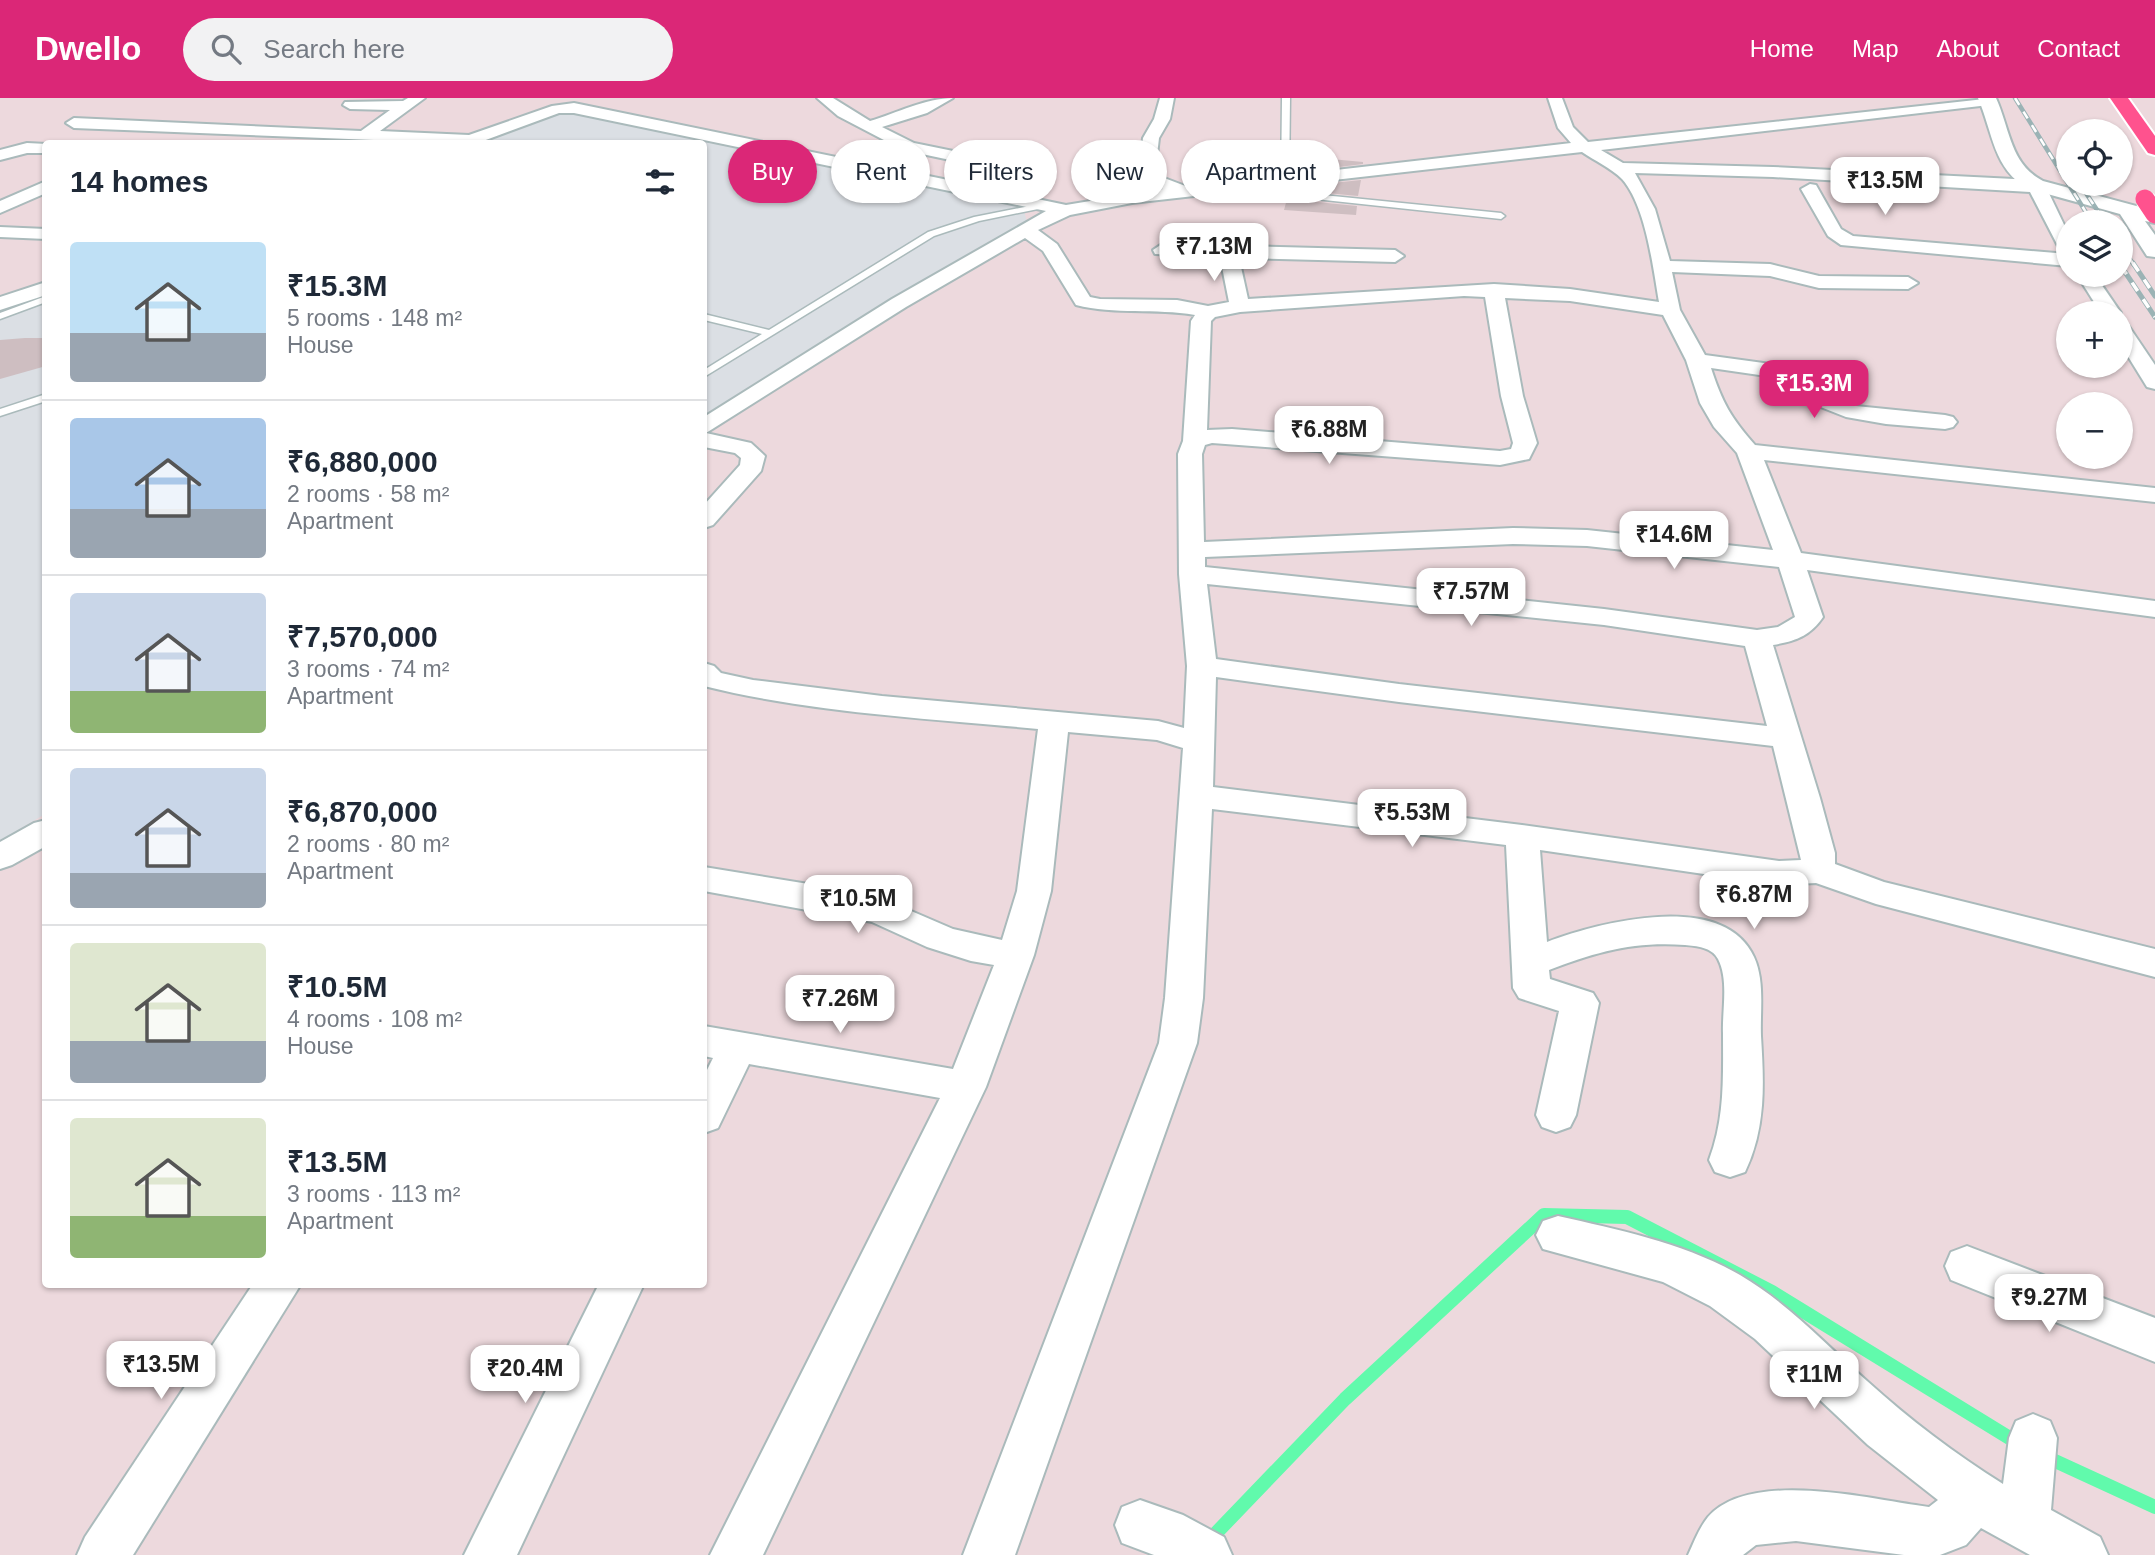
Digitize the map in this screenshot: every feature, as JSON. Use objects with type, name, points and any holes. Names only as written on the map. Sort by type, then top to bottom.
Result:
[{"type":"highway","points":[[2119,98],[2155,149]]},
{"type":"street","points":[[524,121],[519,117],[521,111],[546,98]]},
{"type":"street","points":[[824,98],[834,108],[898,143],[944,155]]},
{"type":"street","points":[[869,126],[922,110],[946,98]]},
{"type":"street","points":[[1167,98],[1162,120],[1152,138],[1147,172],[1153,180],[1181,190]]},
{"type":"street","points":[[1192,562],[1757,639],[1788,634],[1804,627],[1809,617],[1791,560],[1748,451],[1722,422],[1711,402],[1697,360],[1670,310],[1644,203],[1632,180],[1567,129],[1555,98]]},
{"type":"street","points":[[1340,176],[1988,100],[2013,171],[2038,192],[2056,225]]},
{"type":"street","points":[[350,105],[411,102]]},
{"type":"street","points":[[365,135],[411,102]]},
{"type":"street","points":[[470,140],[557,109],[574,108],[944,184]]},
{"type":"street","points":[[74,123],[436,140]]},
{"type":"street","points":[[137,140],[162,127]]},
{"type":"street","points":[[0,155],[27,148],[42,148]]},
{"type":"street","points":[[1618,168],[1765,172],[2038,192],[2149,208],[2155,251]]},
{"type":"street","points":[[1765,172],[1765,177],[1777,184],[1864,195]]},
{"type":"street","points":[[0,191],[42,187]]},
{"type":"street","points":[[0,208],[42,187]]},
{"type":"street","points":[[1810,189],[1834,232],[1848,241],[2056,259]]},
{"type":"street","points":[[1939,199],[2038,192]]},
{"type":"street","points":[[707,425],[899,303],[1025,229],[1066,210],[1113,200],[1181,193]]},
{"type":"street","points":[[1035,203],[1066,210]]},
{"type":"street","points":[[1025,229],[1050,248],[1083,301],[1089,304],[1161,305],[1208,312],[1240,306],[1440,290],[1494,290],[1570,295],[1670,310]]},
{"type":"street","points":[[4,234],[42,234]]},
{"type":"street","points":[[1162,250],[1395,256]]},
{"type":"street","points":[[1228,252],[1240,306]]},
{"type":"street","points":[[1660,266],[1770,270],[1819,282],[1908,283]]},
{"type":"street","points":[[0,304],[42,289]]},
{"type":"street","points":[[1195,441],[1210,436],[1232,436],[1500,458],[1521,454],[1525,443],[1512,396],[1494,290]]},
{"type":"street","points":[[989,1555],[1178,1042],[1184,998],[1202,666],[1192,562],[1190,454],[1195,441],[1201,321],[1208,312]]},
{"type":"street","points":[[2133,348],[2155,382]]},
{"type":"street","points":[[1697,360],[1799,374],[1807,379],[1826,402],[1844,410],[1945,422]]},
{"type":"street","points":[[707,441],[743,448],[753,456],[752,466],[707,517]]},
{"type":"street","points":[[1748,451],[2155,495]]},
{"type":"street","points":[[1192,562],[1551,536],[1791,560],[2155,609]]},
{"type":"street","points":[[1757,639],[1818,853],[1818,871]]},
{"type":"street","points":[[1202,666],[1399,693],[1786,738]]},
{"type":"street","points":[[707,675],[711,679],[753,689],[882,705],[1158,731],[1199,742]]},
{"type":"street","points":[[736,1555],[966,1087],[1016,955],[1034,891],[1055,720]]},
{"type":"street","points":[[1196,796],[1522,836],[1779,873],[1818,871],[1876,892],[2155,963]]},
{"type":"street","points":[[0,857],[42,833]]},
{"type":"street","points":[[1522,836],[1532,988],[1580,1003],[1556,1115]]},
{"type":"street","points":[[707,879],[827,899],[881,911],[940,938],[971,948],[1016,955]]},
{"type":"street","points":[[1532,962],[1609,934],[1647,928],[1715,937],[1730,948],[1739,979],[1745,1099],[1738,1142],[1730,1160]]},
{"type":"street","points":[[707,1102],[720,1044],[966,1087]]},
{"type":"street","points":[[1558,1235],[1635,1253],[1680,1269],[1723,1290],[1786,1335],[1871,1417],[1922,1458],[1976,1496],[2026,1506],[2081,1555]]},
{"type":"street","points":[[1967,1266],[2155,1340]]},
{"type":"street","points":[[103,1555],[276,1288]]},
{"type":"street","points":[[490,1555],[620,1288]]},
{"type":"street","points":[[2026,1506],[2033,1438]]},
{"type":"street","points":[[1714,1555],[1728,1533],[1748,1521],[1768,1515],[1804,1515],[1929,1533],[1948,1527],[1976,1496]]},
{"type":"lane","points":[[1286,98],[1286,140]]},
{"type":"lane","points":[[1340,201],[1501,216]]},
{"type":"lane","points":[[707,372],[931,234],[977,219],[1045,205]]},
{"type":"lane","points":[[0,316],[42,300]]},
{"type":"lane","points":[[707,318],[769,333]]},
{"type":"lane","points":[[0,413],[42,398]]},
{"type":"shaded area","points":[[570,110],[728,144],[728,203],[817,203],[817,163],[831,166],[831,203],[930,203],[930,187],[944,190],[944,203],[1004,203],[1023,207],[1027,222],[707,415],[707,140],[485,140]]},
{"type":"shaded area","points":[[42,295],[42,816],[0,841],[0,310]]},
{"type":"building","points":[[1340,160],[1363,162],[1340,167]]},
{"type":"building","points":[[1361,180],[1358,196],[1340,194],[1340,182]]},
{"type":"building","points":[[1286,203],[1357,206],[1356,215],[1284,210]]},
{"type":"building","points":[[42,338],[42,367],[0,379],[0,340]]},
{"type":"waterway","points":[[1195,1555],[1345,1399],[1544,1215],[1627,1217],[1772,1292],[2021,1445]]},
{"type":"waterway","points":[[2042,1455],[2155,1507]]},
{"type":"railway","points":[[2015,98],[2085,210]]},
{"type":"railway","points":[[2088,196],[2097,210]]},
{"type":"railway","points":[[2133,263],[2155,296]]},
{"type":"railway","points":[[2133,284],[2155,317]]}]
